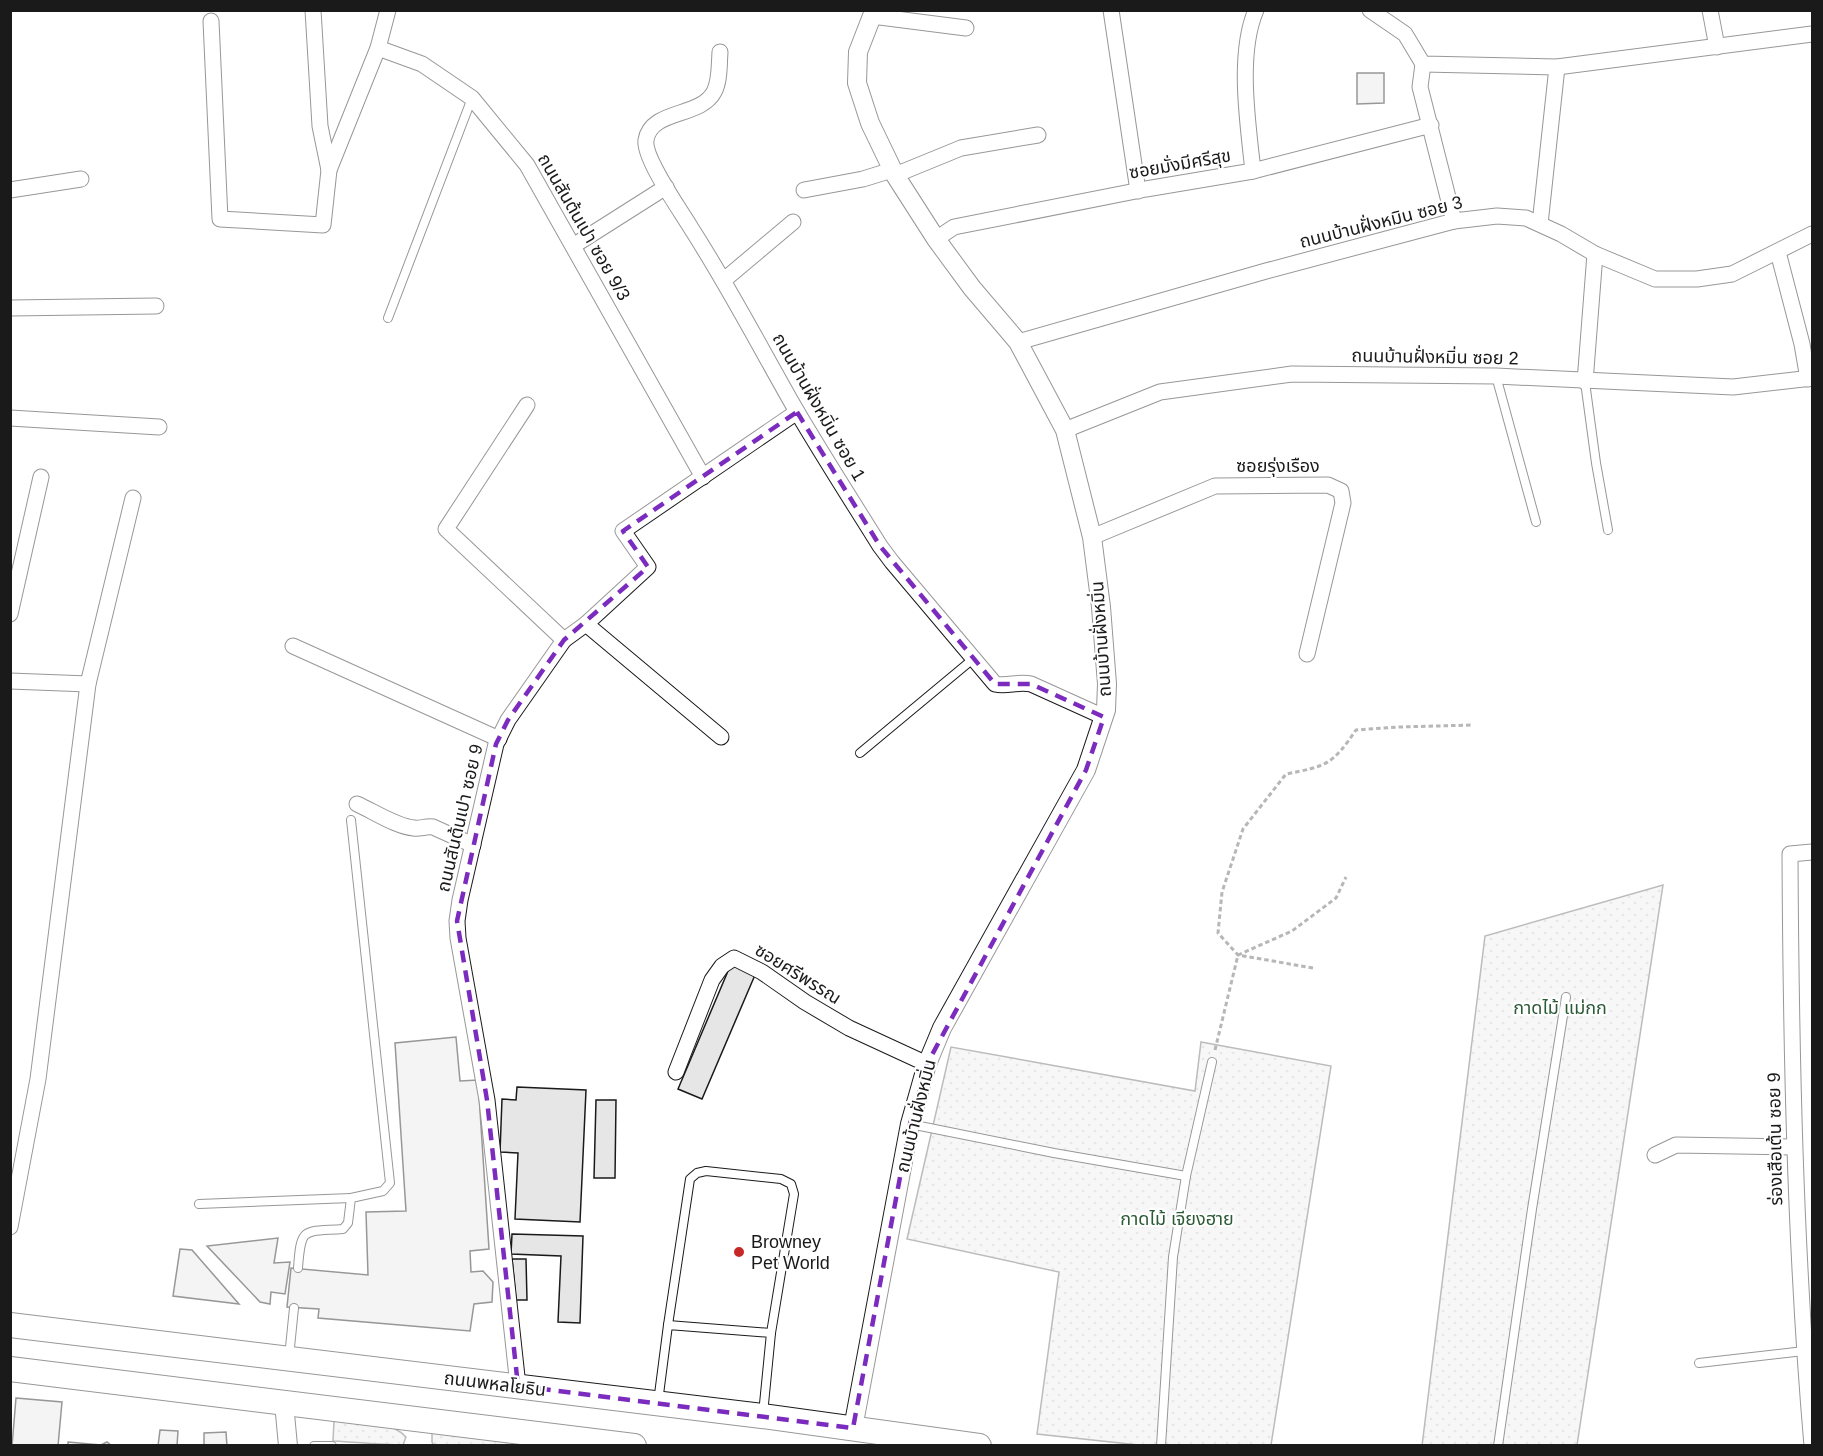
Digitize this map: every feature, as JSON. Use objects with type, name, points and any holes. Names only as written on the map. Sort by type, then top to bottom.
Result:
[{"type":"main road","name":"ถนนพหลโยธิน","points":[[10,1325],[762,1416],[856,1437],[979,1446]]},
{"type":"main road","points":[[10,1369],[634,1446]]},
{"type":"street","points":[[313,10],[320,126],[329,170]]},
{"type":"street","points":[[211,21],[220,219],[323,225],[329,170],[378,48],[388,10]]},
{"type":"street","points":[[1111,10],[1138,191]]},
{"type":"street","points":[[1253,171],[1245,91],[1250,25],[1256,10]]},
{"type":"street","points":[[1370,10],[1405,34],[1423,64],[1420,87],[1454,221]]},
{"type":"street","points":[[1710,10],[1717,46]]},
{"type":"street","points":[[874,14],[966,28]]},
{"type":"street","name":"ถนนบ้านฝั่งหมิ่น","points":[[856,1437],[910,1124],[927,1064],[942,1028],[1086,770],[1104,717],[1107,684],[1101,607],[1092,537],[1065,430],[1018,342],[972,288],[936,239],[893,172],[870,123],[857,84],[858,52],[874,14]]},
{"type":"street","points":[[1423,64],[1557,67],[1812,34]]},
{"type":"street","name":"ถนนสันต้นเปา ซอย 9/3","points":[[378,48],[422,64],[472,98],[527,165],[703,477]]},
{"type":"street","name":"ถนนบ้านฝั่งหมิ่น ซอย 1","points":[[720,52],[717,84],[707,103],[657,123],[646,138],[646,147],[666,187],[724,279],[797,412],[880,546],[973,659],[995,684],[1023,682],[1031,684],[1104,717]]},
{"type":"street","points":[[1540,224],[1557,67]]},
{"type":"street","name":"ซอยมั่งมีศรีสุข","points":[[936,239],[954,227],[1253,171],[1431,125]]},
{"type":"street","points":[[804,190],[893,172],[961,148],[1038,135]]},
{"type":"street","points":[[10,190],[81,179]]},
{"type":"street","points":[[573,246],[666,187]]},
{"type":"street","name":"ถนนบ้านฝั่งหมิน ซอย 3","points":[[1018,342],[1266,271],[1454,221],[1497,216],[1526,218],[1595,254],[1655,279],[1697,279],[1732,274],[1812,234]]},
{"type":"street","points":[[724,279],[793,222]]},
{"type":"street","points":[[1778,252],[1810,378]]},
{"type":"street","points":[[1585,381],[1595,254]]},
{"type":"street","points":[[10,308],[156,306]]},
{"type":"street","name":"ถนนบ้านฝั่งหมิ่น ซอย 2","points":[[1065,430],[1153,393],[1292,374],[1496,376],[1733,387],[1810,378]]},
{"type":"street","points":[[527,405],[446,530],[564,640]]},
{"type":"street","name":"ถนนสันต้นเปา ซอย 9","points":[[518,1386],[487,1100],[458,938],[457,921],[499,739],[508,720],[564,640],[586,624],[648,567],[623,531],[797,412]]},
{"type":"street","points":[[10,418],[159,427]]},
{"type":"street","points":[[10,614],[41,477]]},
{"type":"street","name":"ซอยรุ่งเรือง","points":[[1092,537],[1215,486],[1328,485],[1336,488],[1341,491],[1343,503],[1307,654]]},
{"type":"street","points":[[10,1227],[38,1079],[88,684],[133,498]]},
{"type":"street","points":[[586,624],[721,737]]},
{"type":"street","points":[[293,646],[499,739]]},
{"type":"street","points":[[10,681],[88,684]]},
{"type":"street","points":[[357,804],[406,827],[416,829],[433,826],[473,845]]},
{"type":"street","name":"ร่องเสือเต้น ซอย 9","points":[[1812,852],[1790,854],[1794,1148],[1804,1351],[1812,1446]]},
{"type":"street","name":"ซอยศรีพรรณ","points":[[676,1072],[712,980],[722,966],[734,958],[762,972],[805,1002],[849,1028],[927,1064]]},
{"type":"street","points":[[1655,1155],[1676,1145],[1794,1148]]},
{"type":"street","points":[[284,1403],[288,1446]]},
{"type":"lane","points":[[388,318],[472,98]]},
{"type":"lane","points":[[1496,376],[1536,522]]},
{"type":"lane","points":[[1585,381],[1608,530]]},
{"type":"lane","points":[[860,753],[973,659]]},
{"type":"lane","points":[[199,1204],[351,1198],[383,1191],[390,1183],[351,820]]},
{"type":"lane","points":[[1498,1446],[1532,1209],[1566,998]]},
{"type":"lane","points":[[1161,1446],[1173,1257],[1186,1176],[1212,1062]]},
{"type":"lane","points":[[910,1124],[1054,1153],[1186,1176]]},
{"type":"lane","points":[[658,1403],[690,1179],[696,1173],[706,1171],[782,1179],[791,1184],[794,1194],[771,1334],[762,1416]]},
{"type":"lane","points":[[298,1268],[302,1238],[309,1232],[343,1229],[348,1223],[351,1198]]},
{"type":"lane","points":[[289,1359],[294,1308]]},
{"type":"lane","points":[[668,1325],[771,1334]]},
{"type":"lane","points":[[1699,1363],[1804,1351]]},
{"type":"lane","points":[[314,1446],[332,1446]]},
{"type":"path","points":[[1313,968],[1238,955],[1218,933],[1222,892],[1242,829],[1286,774],[1320,767],[1340,754],[1356,730],[1473,725]]},
{"type":"path","points":[[1238,955],[1292,931],[1336,898],[1346,877]]},
{"type":"path","points":[[1212,1062],[1238,955]]},
{"type":"highlighted area","points":[[797,412],[880,546],[995,684],[1031,684],[1104,717],[1086,770],[927,1064],[910,1124],[853,1428],[518,1386],[487,1100],[457,921],[496,744],[508,720],[564,640],[648,567],[623,531]]},
{"type":"green space","name":"กาดไม้ แม่กก","points":[[1663,885],[1577,1445],[1422,1446],[1485,936]]},
{"type":"green space","name":"กาดไม้ เจียงฮาย","points":[[1201,1042],[1331,1066],[1271,1445],[1148,1446],[1037,1434],[1059,1272],[907,1239],[951,1047],[1195,1091]]},
{"type":"green space","points":[[334,1421],[382,1424],[399,1431],[406,1437],[403,1445],[333,1441]]},
{"type":"green space","points":[[432,1430],[521,1443],[518,1446],[434,1446]]},
{"type":"building","points":[[1357,73],[1384,73],[1384,103],[1357,104]]},
{"type":"building","points":[[731,964],[755,975],[702,1099],[678,1089]]},
{"type":"building","points":[[456,1037],[460,1081],[478,1080],[489,1249],[470,1251],[471,1272],[483,1271],[493,1282],[492,1302],[474,1304],[470,1331],[318,1318],[319,1309],[287,1307],[291,1268],[368,1275],[366,1212],[406,1211],[395,1043]]},
{"type":"building","points":[[517,1087],[586,1090],[580,1222],[515,1219],[518,1153],[500,1152],[502,1099],[516,1100]]},
{"type":"building","points":[[596,1100],[616,1100],[615,1178],[594,1178]]},
{"type":"building","points":[[512,1234],[583,1236],[580,1323],[558,1322],[561,1256],[511,1254]]},
{"type":"building","points":[[278,1238],[274,1263],[290,1262],[285,1294],[271,1292],[270,1304],[260,1302],[207,1246]]},
{"type":"building","points":[[180,1249],[192,1250],[239,1304],[173,1296]]},
{"type":"building","points":[[512,1259],[526,1259],[527,1300],[516,1300]]},
{"type":"building","points":[[16,1398],[62,1402],[58,1446],[12,1446]]},
{"type":"building","points":[[160,1430],[178,1431],[177,1446],[158,1446]]},
{"type":"building","points":[[226,1432],[227,1446],[204,1446],[204,1433]]},
{"type":"building","points":[[68,1442],[101,1445],[107,1442],[112,1446],[68,1446]]},
{"type":"place","name":"Browney Pet World","points":[[739,1252]]}]
